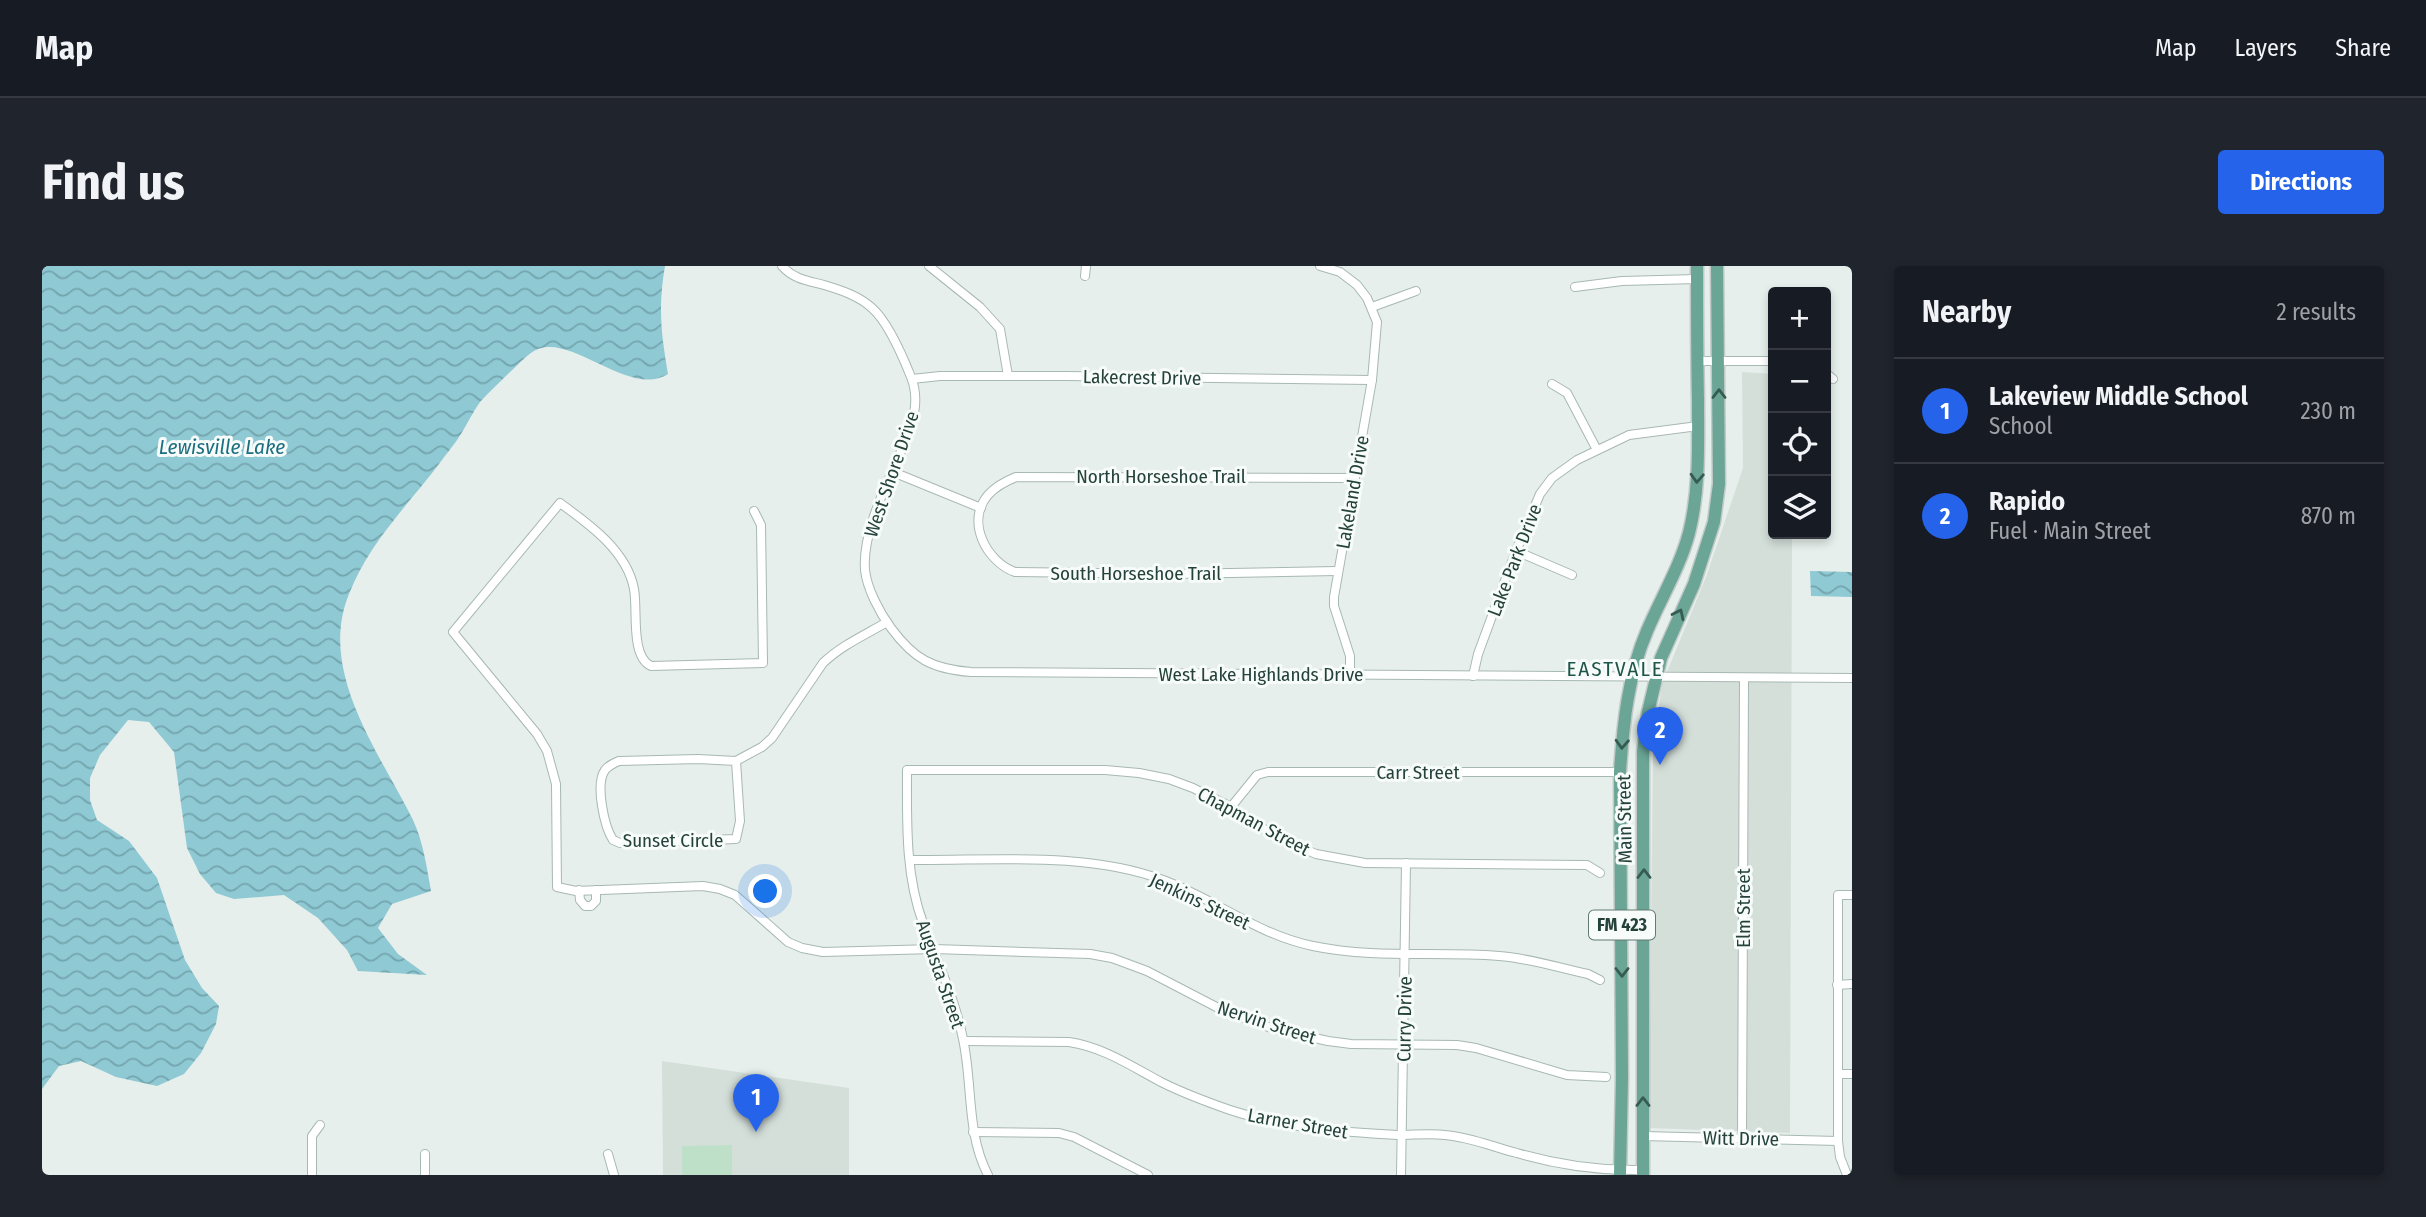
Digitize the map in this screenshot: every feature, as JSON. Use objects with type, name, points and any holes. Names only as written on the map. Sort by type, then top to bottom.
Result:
[{"type":"main road","name":"Main Street","points":[[1643,1172],[1642,772],[1647,712],[1655,678],[1673,626],[1694,584],[1714,522],[1719,484],[1717,266]]},
{"type":"main road","name":"Main Street","points":[[1620,1173],[1620,772],[1623,729],[1633,677],[1646,634],[1688,535],[1697,481],[1697,273]]},
{"type":"street","name":"West Shore Drive","points":[[782,266],[793,276],[846,292],[872,307],[900,352],[912,379],[915,411],[872,524],[865,562],[866,576],[887,622]]},
{"type":"street","points":[[929,266],[979,307],[1000,329],[1008,376]]},
{"type":"street","points":[[1085,276],[1086,266]]},
{"type":"street","points":[[1320,266],[1340,272],[1351,280],[1367,298],[1371,307],[1416,291]]},
{"type":"street","points":[[1575,287],[1697,273]]},
{"type":"street","name":"Lakeland Drive","points":[[1350,675],[1350,656],[1334,606],[1337,571],[1372,380],[1377,322],[1371,307]]},
{"type":"street","points":[[1698,361],[1768,361]]},
{"type":"street","name":"Lakecrest Drive","points":[[912,379],[1008,376],[1372,380]]},
{"type":"street","points":[[1552,384],[1567,393],[1597,450]]},
{"type":"street","name":"Lake Park Drive","points":[[1473,676],[1478,654],[1516,551],[1545,486],[1563,470],[1614,441],[1641,432],[1698,426]]},
{"type":"street","points":[[893,472],[981,508]]},
{"type":"street","name":"North Horseshoe Trail","points":[[981,508],[989,493],[1003,482],[1016,477],[1355,478]]},
{"type":"street","points":[[596,890],[596,901],[591,906],[585,906],[580,900],[579,890],[557,887],[556,784],[547,751],[537,734],[453,632],[560,502],[611,545],[623,561],[634,585],[637,649],[646,663],[651,666],[763,663],[761,526],[754,511]]},
{"type":"street","name":"South Horseshoe Trail","points":[[981,508],[979,522],[984,545],[993,560],[1016,572],[1175,574],[1337,571]]},
{"type":"street","points":[[1516,551],[1572,575]]},
{"type":"street","points":[[736,761],[762,747],[772,738],[832,654],[887,622]]},
{"type":"street","name":"West Lake Highlands Drive","points":[[887,622],[912,653],[923,661],[950,671],[1852,678]]},
{"type":"street","name":"Elm Street","points":[[1742,1138],[1744,679]]},
{"type":"street","name":"Sunset Circle","points":[[619,761],[736,761],[740,821],[736,839],[620,843],[613,840],[608,832],[603,818],[602,782],[603,772],[609,765],[619,761]]},
{"type":"street","name":"Chapman Street","points":[[907,770],[1105,770],[1139,773],[1181,783],[1231,807],[1276,837],[1316,854],[1365,863],[1587,864],[1600,873]]},
{"type":"street","name":"Augusta Street","points":[[907,770],[910,860],[923,923],[953,996],[964,1041],[972,1132],[988,1175]]},
{"type":"street","name":"Carr Street","points":[[1231,807],[1257,775],[1268,772],[1620,772]]},
{"type":"street","name":"Jenkins Street","points":[[910,860],[1075,861],[1115,866],[1162,880],[1260,929],[1292,941],[1359,954],[1500,956],[1588,974],[1600,980]]},
{"type":"street","name":"Curry Drive","points":[[1401,1175],[1406,863]]},
{"type":"street","name":"Nervin Street","points":[[579,890],[703,886],[720,889],[735,895],[788,942],[823,952],[934,949],[1090,954],[1112,958],[1147,971],[1226,1012],[1274,1029],[1328,1041],[1457,1045],[1476,1048],[1567,1075],[1606,1077]]},
{"type":"street","points":[[1848,1171],[1838,1141],[1838,895],[1852,895]]},
{"type":"street","points":[[1838,985],[1852,984]]},
{"type":"street","name":"Larner Street","points":[[964,1041],[1069,1042],[1084,1045],[1111,1054],[1161,1082],[1241,1114],[1312,1129],[1402,1135],[1444,1134],[1473,1139],[1558,1163],[1620,1173],[1643,1172]]},
{"type":"street","points":[[1838,1074],[1852,1074]]},
{"type":"street","points":[[312,1175],[312,1136],[320,1125]]},
{"type":"street","points":[[972,1132],[1059,1133],[1074,1137],[1148,1175]]},
{"type":"street","name":"Witt Drive","points":[[1643,1136],[1838,1141]]},
{"type":"street","points":[[425,1154],[425,1175]]},
{"type":"street","points":[[608,1154],[614,1175]]},
{"type":"shaded area","points":[[1742,372],[1768,374],[1768,539],[1792,539],[1790,1133],[1649,1128],[1653,748],[1662,684],[1706,577],[1743,468]]},
{"type":"shaded area","points":[[662,1061],[849,1088],[849,1175],[663,1175]]},
{"type":"green space","points":[[732,1145],[732,1175],[682,1175],[682,1146]]},
{"type":"water","name":"Lewisville Lake","points":[[42,266],[665,266],[661,320],[668,374],[653,379],[637,378],[568,350],[552,347],[531,353],[480,402],[456,442],[367,558],[349,594],[341,623],[341,653],[346,682],[370,740],[413,820],[431,891],[392,904],[378,928],[398,954],[427,975],[358,971],[347,950],[318,918],[284,895],[234,899],[216,893],[200,874],[187,848],[174,752],[149,722],[128,720],[100,755],[90,778],[90,800],[97,820],[129,841],[157,878],[185,960],[202,988],[219,1006],[216,1024],[201,1053],[184,1074],[157,1086],[116,1077],[81,1061],[59,1066],[42,1089]]},
{"type":"water","points":[[1810,571],[1852,572],[1852,597],[1811,596]]},
{"type":"place","name":"Rapido","points":[[1660,765]]},
{"type":"place","name":"Lakeview Middle School","points":[[756,1132]]},
{"type":"district","name":"EASTVALE","points":[[1615,669]]}]
